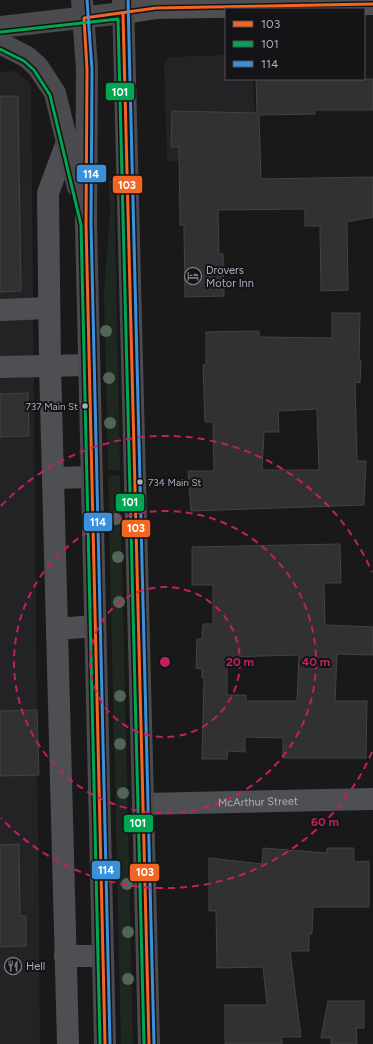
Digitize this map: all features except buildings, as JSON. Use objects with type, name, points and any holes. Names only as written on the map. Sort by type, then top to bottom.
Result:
[{"type":"highway","points":[[123,7],[149,1044]]},
{"type":"highway","points":[[83,9],[87,69],[86,224],[105,1044]]},
{"type":"highway","points":[[0,43],[27,57],[38,67],[55,93],[86,224]]},
{"type":"main road","points":[[0,27],[83,9],[123,7]]},
{"type":"street","points":[[123,7],[156,8],[373,4]]},
{"type":"street","points":[[67,142],[48,193],[50,366],[68,1044]]},
{"type":"street","points":[[0,310],[49,308]]},
{"type":"street","points":[[0,368],[89,365]]},
{"type":"street","points":[[53,478],[91,477]]},
{"type":"street","points":[[57,628],[95,626]]},
{"type":"street","name":"McArthur Street","points":[[144,804],[373,800]]},
{"type":"street","points":[[65,956],[103,956]]},
{"type":"shaded area","points":[[225,55],[225,80],[253,80],[257,156],[167,162],[164,64],[170,57]]},
{"type":"shaded area","points":[[15,71],[31,84],[40,1044],[0,1044],[0,72]]},
{"type":"shaded area","points":[[109,181],[114,181],[120,470],[108,470],[104,293],[110,211]]},
{"type":"shaded area","points":[[120,475],[133,1044],[121,1044],[108,476]]},
{"type":"transit line","name":"114","points":[[87,0],[92,69],[91,224],[110,1044]]},
{"type":"transit line","name":"114","points":[[128,0],[154,1044]]},
{"type":"transit line","name":"103","points":[[105,1044],[86,224],[87,69],[84,18],[156,8],[373,4]]},
{"type":"transit line","name":"103","points":[[123,13],[149,1044]]},
{"type":"transit line","name":"101","points":[[1,32],[118,19],[144,1044]]},
{"type":"transit line","name":"101","points":[[0,49],[24,61],[34,70],[50,95],[81,225],[100,1044]]},
{"type":"place","name":"Drovers Motor Inn","points":[[193,276]]},
{"type":"place","name":"737 Main St","points":[[85,406]]},
{"type":"place","name":"734 Main St","points":[[140,482]]},
{"type":"place","name":"Hell","points":[[13,966]]}]
